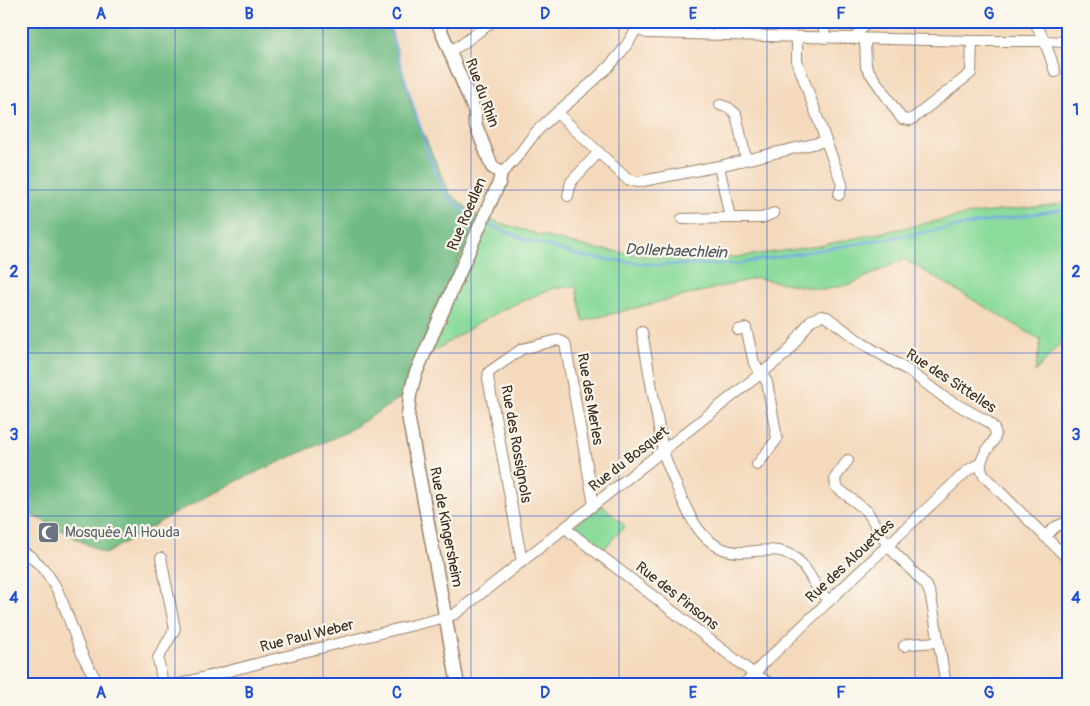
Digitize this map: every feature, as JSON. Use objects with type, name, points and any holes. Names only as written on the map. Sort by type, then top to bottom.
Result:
[{"type":"street","name":"Rue du Rhin","points":[[437,21],[474,112],[475,123],[492,166],[501,173]]},
{"type":"street","points":[[450,51],[493,21]]},
{"type":"street","points":[[821,21],[824,29],[824,38]]},
{"type":"street","points":[[872,21],[859,30],[866,66],[902,119],[911,120],[971,73],[972,41]]},
{"type":"street","points":[[1034,21],[1051,56],[1054,72]]},
{"type":"street","points":[[638,25],[646,33],[972,41],[1064,42],[1069,40]]},
{"type":"street","name":"Rue Roedlen","points":[[416,375],[501,173],[510,166],[537,132],[609,67],[628,43],[638,25]]},
{"type":"street","points":[[797,38],[797,62],[842,184],[839,196]]},
{"type":"street","points":[[720,105],[729,108],[736,114],[746,159]]},
{"type":"street","points":[[557,113],[627,179],[638,182],[719,166],[826,141]]},
{"type":"street","points":[[568,196],[570,182],[599,152]]},
{"type":"street","points":[[719,166],[730,218]]},
{"type":"street","points":[[682,219],[762,218],[774,214]]},
{"type":"street","name":"Rue du Bosquet","points":[[446,617],[454,614],[522,562],[787,353],[811,320],[821,316]]},
{"type":"street","name":"Rue des Sittelles","points":[[821,316],[827,317],[862,343],[909,371],[945,398],[993,426],[996,431],[994,440],[984,454],[981,463]]},
{"type":"street","points":[[738,330],[746,328],[754,363],[767,382],[777,439],[757,465]]},
{"type":"street","points":[[642,332],[666,463],[686,510],[700,531],[712,543],[722,549],[738,552],[778,550],[793,556],[804,566],[820,591],[829,601]]},
{"type":"street","name":"Rue des Merles","points":[[522,348],[558,340],[565,343],[594,505]]},
{"type":"street","name":"Rue des Rossignols","points":[[522,348],[489,372],[488,378],[522,562]]},
{"type":"street","name":"Rue de Kingersheim","points":[[416,375],[410,395],[408,415],[458,685]]},
{"type":"street","points":[[848,460],[835,478],[836,487],[867,511],[888,546],[927,586],[932,597],[946,685]]},
{"type":"street","points":[[981,463],[981,470],[984,476],[1069,560]]},
{"type":"street","name":"Rue des Alouettes","points":[[743,685],[968,470],[981,463]]},
{"type":"street","points":[[1045,537],[1055,527],[1069,521]]},
{"type":"street","name":"Rue des Pinsons","points":[[566,527],[754,674],[773,685]]},
{"type":"street","points":[[21,550],[32,557],[47,572],[59,592],[84,659],[100,685]]},
{"type":"street","points":[[161,558],[175,629],[158,658],[163,685]]},
{"type":"street","name":"Rue Paul Weber","points":[[175,685],[446,617]]},
{"type":"street","points":[[904,646],[908,644],[938,642]]},
{"type":"green space","points":[[21,21],[388,21],[412,108],[450,194],[477,216],[400,398],[347,432],[239,480],[177,512],[105,554],[21,509]]},
{"type":"green space","points":[[1069,203],[1069,333],[1035,372],[1041,340],[904,259],[851,284],[823,290],[756,278],[583,321],[576,287],[553,288],[506,308],[478,323],[414,364],[477,216],[591,248],[658,257],[737,257],[818,246],[965,215]]},
{"type":"green space","points":[[602,505],[625,526],[602,551],[571,528]]},
{"type":"waterway","name":"Dollerbaechlein","points":[[387,21],[430,159],[445,194],[477,220]]},
{"type":"waterway","name":"Dollerbaechlein","points":[[484,223],[527,240],[585,257],[657,265],[736,264],[1069,208]]},
{"type":"place","name":"Mosquée Al Houda","points":[[49,532]]}]
